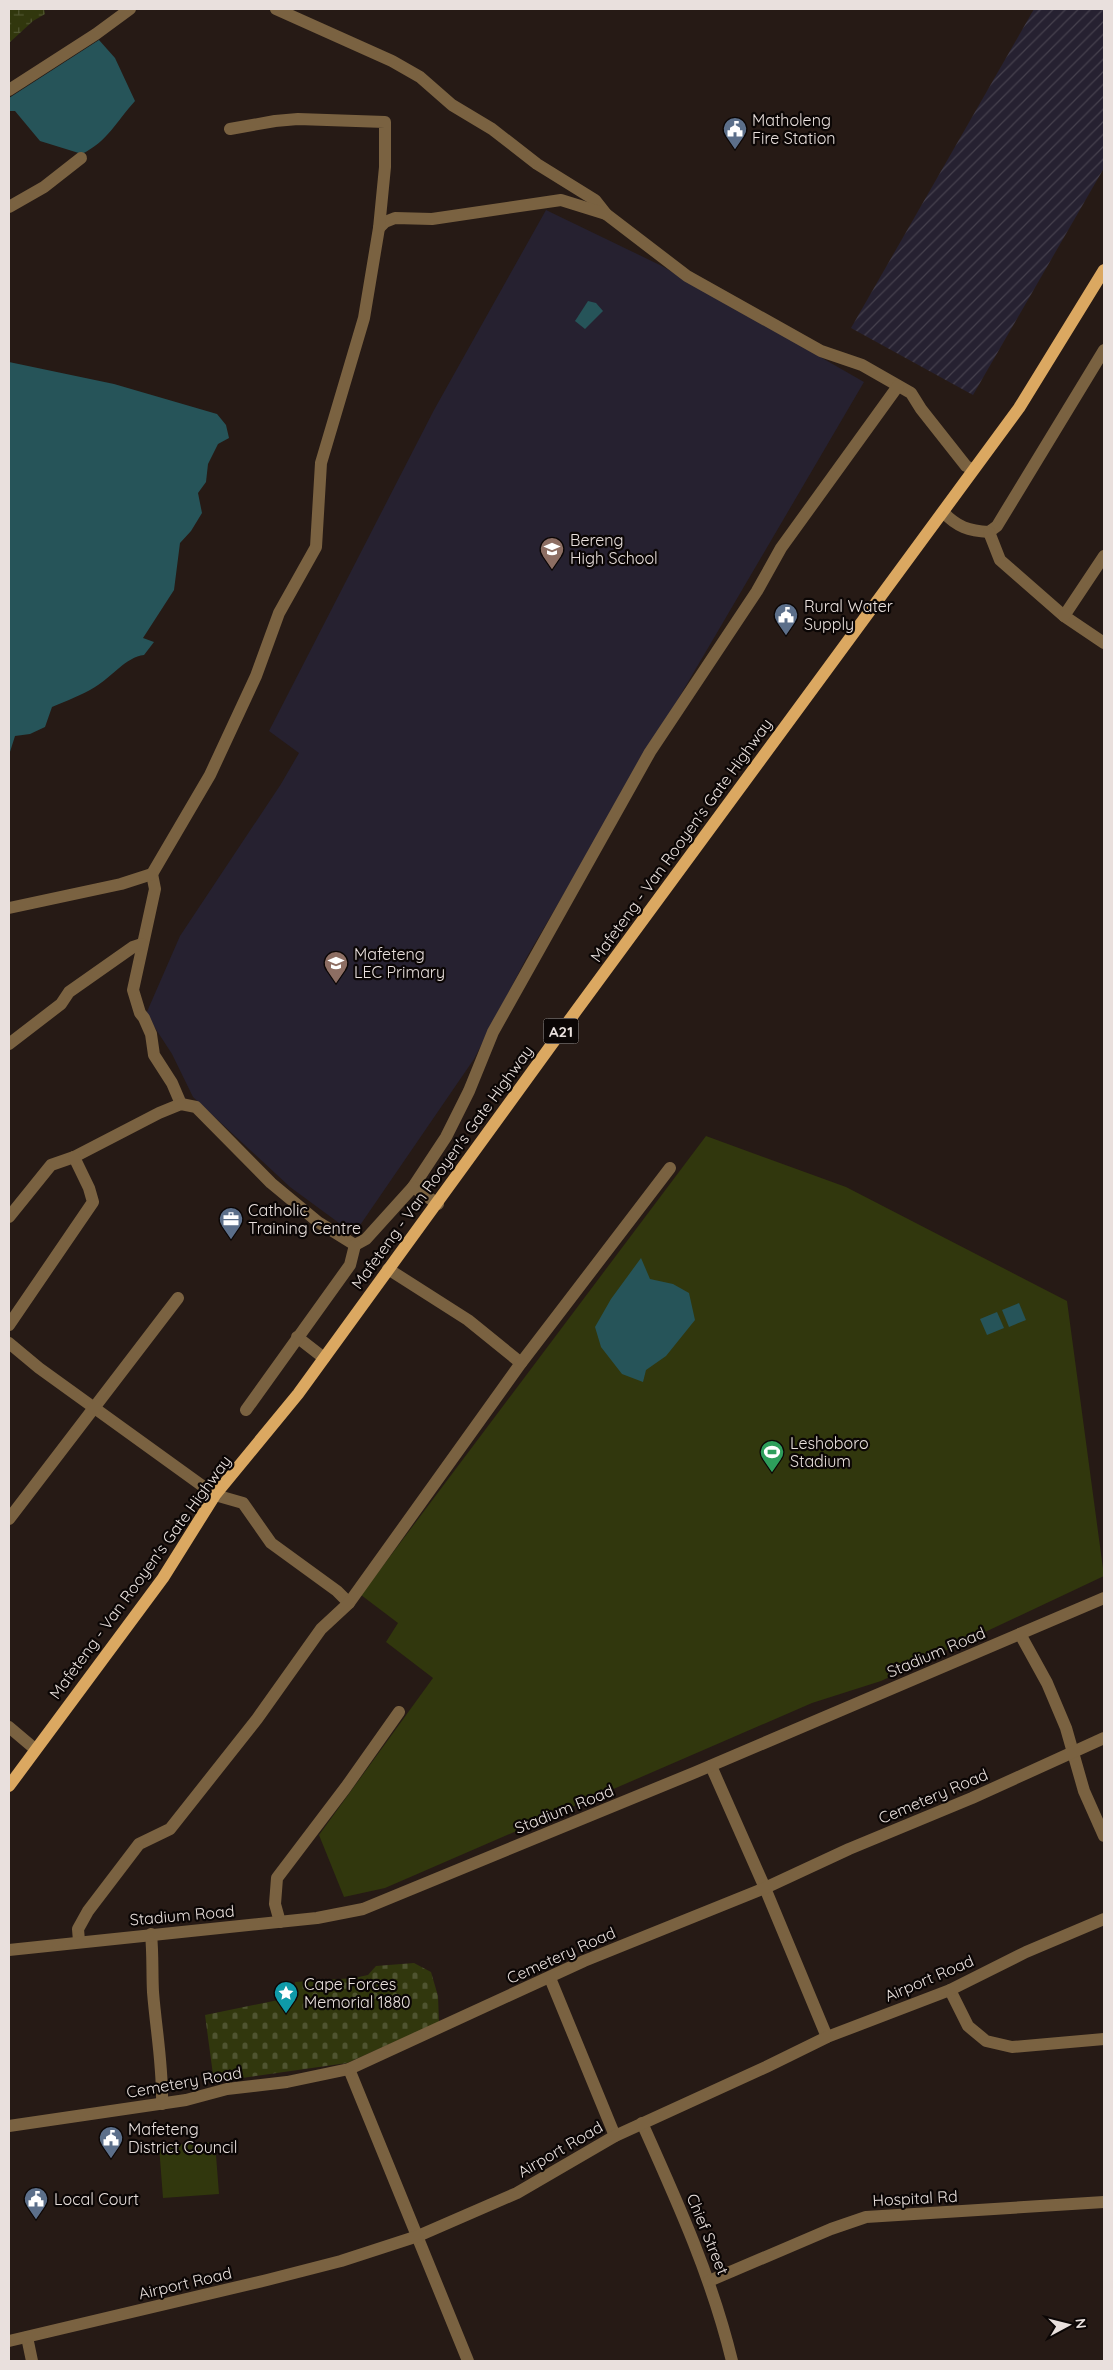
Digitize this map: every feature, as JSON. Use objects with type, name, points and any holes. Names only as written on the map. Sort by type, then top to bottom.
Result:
[{"type":"main road","name":"Mafeteng - Van Rooyen's Gate Highway","points":[[9,1786],[163,1578],[215,1495],[298,1394],[388,1269],[438,1204],[576,1011],[943,512],[972,469],[1018,408],[1104,270]]},
{"type":"street","points":[[9,90],[96,34],[130,9]]},
{"type":"street","points":[[276,9],[392,61],[420,77],[452,105],[492,129],[537,164],[595,200],[606,214],[687,276],[821,351],[862,365],[911,393],[966,466],[972,469]]},
{"type":"street","points":[[181,1104],[172,1083],[154,1055],[151,1034],[140,1013],[133,990],[155,889],[152,874],[210,775],[256,676],[279,613],[316,547],[321,463],[364,318],[379,228],[384,167],[385,122],[298,119],[276,120],[230,129]]},
{"type":"street","points":[[9,207],[44,187],[81,158]]},
{"type":"street","points":[[379,228],[385,222],[395,218],[432,219],[561,200],[606,214]]},
{"type":"street","points":[[943,512],[954,524],[970,531],[989,532],[997,526],[1024,485],[1104,350]]},
{"type":"street","points":[[246,1410],[350,1265],[355,1245],[366,1239],[413,1187],[446,1137],[469,1091],[493,1032],[650,752],[752,598],[781,548],[898,386]]},
{"type":"street","points":[[989,532],[1000,560],[1064,616],[1104,643]]},
{"type":"street","points":[[1064,616],[1104,556]]},
{"type":"street","points":[[9,908],[121,884],[152,874]]},
{"type":"street","points":[[9,1044],[61,1004],[69,992],[133,947],[142,944]]},
{"type":"street","points":[[9,1217],[51,1165],[74,1157],[159,1113],[181,1104],[196,1107],[271,1183],[318,1222],[355,1245]]},
{"type":"street","points":[[9,1325],[93,1202],[90,1188],[74,1157]]},
{"type":"street","points":[[79,1941],[78,1929],[88,1911],[139,1844],[170,1829],[257,1719],[321,1629],[349,1603],[521,1363],[670,1168]]},
{"type":"street","points":[[413,1187],[438,1204]]},
{"type":"street","points":[[388,1269],[468,1320],[521,1363]]},
{"type":"street","points":[[9,1519],[178,1298]]},
{"type":"street","points":[[297,1337],[324,1358]]},
{"type":"street","points":[[9,1343],[215,1495],[243,1503],[271,1543],[336,1591],[349,1603]]},
{"type":"street","name":"Stadium Road","points":[[9,1950],[79,1941],[317,1918],[363,1909],[711,1766],[1104,1598]]},
{"type":"street","points":[[1020,1634],[1047,1682],[1074,1751],[1084,1791],[1104,1836]]},
{"type":"street","points":[[280,1922],[275,1904],[277,1878],[399,1712]]},
{"type":"street","points":[[9,1727],[35,1749]]},
{"type":"street","name":"Cemetery Road","points":[[9,2126],[186,2100],[227,2090],[287,2082],[350,2069],[584,1961],[765,1888],[849,1849],[972,1798],[1104,1738]]},
{"type":"street","points":[[711,1766],[765,1888],[827,2037]]},
{"type":"street","name":"Airport Road","points":[[9,2341],[342,2261],[418,2236],[517,2193],[615,2136],[827,2037],[950,1990],[1026,1952],[1104,1919]]},
{"type":"street","points":[[151,1934],[154,1968],[153,1990],[163,2084],[162,2104]]},
{"type":"street","points":[[550,1978],[615,2136]]},
{"type":"street","points":[[950,1990],[968,2026],[986,2041],[1012,2047],[1104,2039]]},
{"type":"street","points":[[350,2069],[468,2361]]},
{"type":"street","name":"Chief Street","points":[[642,2123],[680,2208],[709,2281],[732,2361]]},
{"type":"street","name":"Hospital Rd","points":[[709,2281],[866,2216],[1104,2202]]},
{"type":"street","points":[[27,2337],[32,2361]]},
{"type":"shaded area","points":[[1034,9],[1104,9],[1104,168],[973,395],[851,328]]},
{"type":"shaded area","name":"Bereng High School","points":[[546,210],[662,266],[864,382],[528,955],[474,1059],[354,1234],[290,1187],[193,1097],[172,1054],[146,1014],[180,936],[281,784],[299,753],[269,731],[434,410]]},
{"type":"green space","points":[[9,9],[44,9],[45,14],[33,21],[9,43]]},
{"type":"green space","name":"Leshoboro Stadium","points":[[706,1136],[846,1187],[1067,1301],[1104,1576],[881,1681],[812,1703],[385,1888],[344,1897],[319,1835],[433,1678],[386,1642],[398,1623],[361,1595]]},
{"type":"green space","points":[[414,1963],[431,1972],[438,1996],[439,2022],[347,2063],[214,2082],[205,2015],[293,1997],[295,1982],[354,1978],[368,1975],[376,1966]]},
{"type":"green space","points":[[215,2142],[219,2194],[163,2198],[159,2146]]},
{"type":"water","points":[[99,40],[115,58],[135,101],[99,143],[82,154],[40,141],[15,111],[9,111],[9,98]]},
{"type":"water","points":[[588,301],[596,303],[603,311],[585,329],[575,321]]},
{"type":"water","points":[[9,362],[114,384],[217,414],[226,425],[229,438],[218,444],[208,464],[206,482],[198,493],[202,513],[191,531],[180,543],[174,590],[143,638],[154,642],[144,655],[131,659],[95,687],[52,707],[45,727],[30,734],[15,736],[9,755]]},
{"type":"water","points":[[641,1258],[650,1279],[673,1284],[689,1293],[695,1320],[666,1356],[646,1370],[643,1382],[622,1374],[601,1347],[595,1327],[611,1299]]},
{"type":"water","points":[[1019,1303],[1026,1320],[1009,1327],[1002,1310]]},
{"type":"water","points":[[997,1312],[1004,1328],[987,1335],[980,1319]]},
{"type":"place","name":"Matholeng Fire Station","points":[[735,150]]},
{"type":"place","name":"Bereng High School","points":[[552,570]]},
{"type":"place","name":"Rural Water Supply","points":[[786,636]]},
{"type":"place","name":"Mafeteng LEC Primary","points":[[336,984]]},
{"type":"place","name":"Catholic Training Centre","points":[[231,1240]]},
{"type":"place","name":"Leshoboro Stadium","points":[[772,1473]]},
{"type":"place","name":"Cape Forces Memorial 1880","points":[[286,2014]]},
{"type":"place","name":"Mafeteng District Council","points":[[111,2159]]},
{"type":"place","name":"Local Court","points":[[36,2220]]}]
